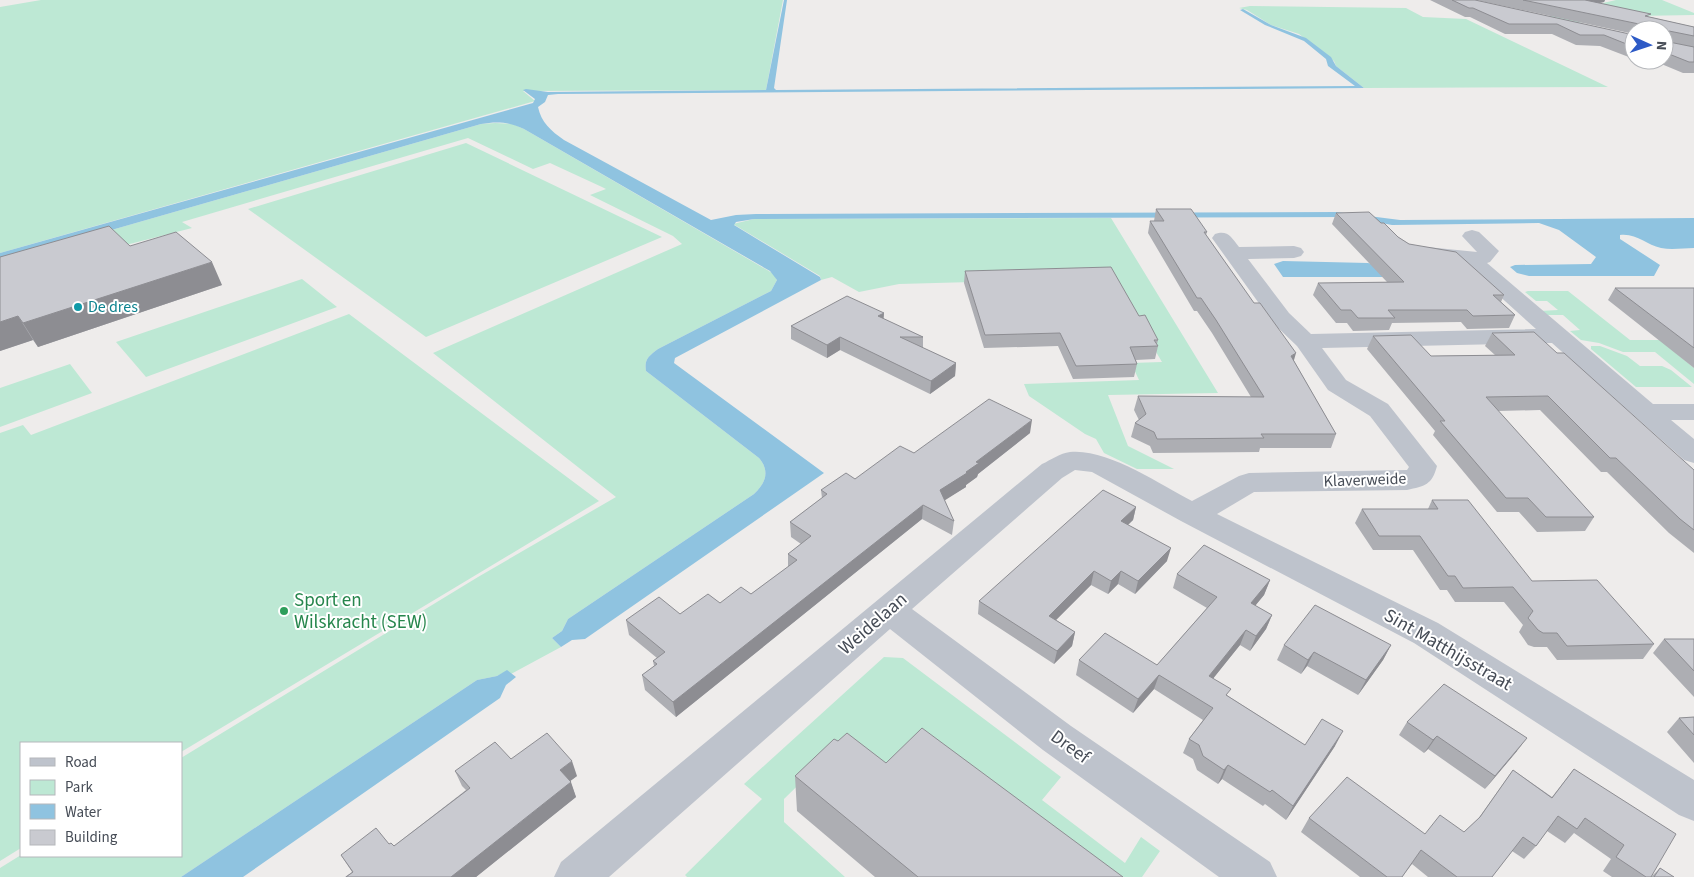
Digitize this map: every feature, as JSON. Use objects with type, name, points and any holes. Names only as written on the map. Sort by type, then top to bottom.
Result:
[{"type":"street","points":[[1406,248],[1470,259],[1483,258],[1489,251],[1472,236]]},
{"type":"street","name":"Klaverweide","points":[[1192,514],[1249,483],[1407,481],[1420,476],[1423,466],[1379,410],[1337,385],[1305,341],[1281,318],[1227,245],[1294,252]]},
{"type":"street","points":[[1470,259],[1694,454]]},
{"type":"street","points":[[1305,341],[1558,336]]},
{"type":"street","points":[[1646,412],[1694,412]]},
{"type":"street","name":"Weidelaan","points":[[581,876],[1052,471],[1071,461],[1099,464],[1192,514]]},
{"type":"street","name":"Sint Matthijsstraat","points":[[1192,514],[1426,633],[1694,802]]},
{"type":"street","name":"Dreef","points":[[889,610],[1057,738],[1255,877]]},
{"type":"green space","points":[[41,0],[783,0],[766,90],[523,91],[535,101],[0,253],[0,7]]},
{"type":"green space","points":[[1616,0],[1662,0],[1694,13],[1694,15],[1635,16],[1626,13],[1573,24],[1544,17]]},
{"type":"green space","points":[[1250,6],[1406,8],[1423,17],[1466,19],[1608,87],[1364,88],[1336,66],[1334,61],[1299,34],[1271,25],[1247,10],[1239,8]]},
{"type":"green space","points":[[481,124],[513,124],[524,129],[774,274],[777,280],[771,291],[658,349],[650,356],[646,363],[646,371],[759,458],[765,468],[765,477],[761,486],[754,494],[568,619],[562,631],[552,638],[561,647],[511,674],[507,671],[497,676],[477,680],[181,877],[0,877],[0,868],[20,856],[182,857],[182,757],[478,577],[616,497],[433,353],[682,244],[673,236],[590,195],[606,189],[602,187],[550,163],[533,169],[468,138],[182,222],[192,228],[122,246],[0,262]]},
{"type":"green space","points":[[466,143],[662,237],[426,337],[248,209]]},
{"type":"green space","points":[[1111,218],[1218,393],[1108,395],[1128,446],[1174,469],[1137,469],[1104,453],[1096,439],[1085,434],[1029,396],[1024,384],[1139,380],[1131,363],[1162,362],[1112,278],[899,284],[859,292],[832,277],[821,280],[820,276],[733,224],[754,219]]},
{"type":"green space","points":[[302,279],[337,307],[146,377],[116,342]]},
{"type":"green space","points":[[1568,291],[1630,340],[1660,340],[1694,368],[1694,384],[1655,352],[1623,352],[1599,343],[1581,340],[1570,331],[1580,330],[1563,315],[1544,315],[1540,311],[1558,310],[1547,301],[1536,301],[1525,292]]},
{"type":"green space","name":"Sport en Wilskracht (SEW)","points":[[349,314],[599,501],[182,751],[182,742],[20,742],[20,849],[0,861],[0,433],[23,425],[31,435]]},
{"type":"green space","points":[[1591,346],[1600,346],[1627,356],[1640,366],[1662,366],[1671,370],[1692,387],[1636,387],[1591,349]]},
{"type":"green space","points":[[70,364],[92,393],[0,427],[0,388]]},
{"type":"green space","points":[[884,657],[903,658],[1061,777],[1042,800],[1125,863],[1141,837],[1160,851],[1142,877],[1090,877],[894,789],[830,754],[784,799],[784,822],[845,877],[687,877],[685,875],[762,799],[744,784]]},
{"type":"water","points":[[784,0],[787,0],[774,88],[776,90],[1355,86],[1328,66],[1326,59],[1304,41],[1265,25],[1240,10],[1243,9],[1271,25],[1306,38],[1331,57],[1336,66],[1364,88],[558,94],[548,95],[545,102],[538,107],[544,122],[564,140],[711,220],[736,215],[756,214],[1337,212],[1400,220],[1694,218],[1694,248],[1661,248],[1636,237],[1620,235],[1620,239],[1660,265],[1654,276],[1529,276],[1517,273],[1510,267],[1515,265],[1591,264],[1596,257],[1559,230],[1539,223],[1392,225],[1350,217],[754,219],[736,222],[734,225],[820,277],[821,280],[675,358],[674,363],[824,473],[585,639],[572,640],[561,647],[552,638],[562,631],[568,619],[754,494],[764,481],[765,468],[759,458],[646,371],[646,363],[648,358],[658,349],[771,291],[777,280],[770,271],[524,129],[498,122],[481,124],[0,262],[0,253],[533,103],[535,99],[523,90],[526,89],[548,92],[766,90]]},
{"type":"water","points":[[1283,261],[1368,263],[1416,277],[1283,277],[1274,264]]},
{"type":"water","points":[[507,670],[516,677],[506,685],[500,698],[243,877],[181,877],[477,680],[497,676]]},
{"type":"building","points":[[1452,0],[1475,0],[1624,33],[1624,43],[1604,35],[1580,35],[1557,24],[1509,24]]},
{"type":"building","points":[[1523,0],[1585,0],[1651,14],[1645,16],[1663,20],[1624,21]]},
{"type":"building","points":[[1674,23],[1694,27],[1694,36],[1674,32]]},
{"type":"building","points":[[1674,43],[1694,47],[1694,62],[1674,56]]},
{"type":"building","points":[[1156,209],[1191,209],[1207,232],[1204,232],[1254,303],[1260,303],[1296,353],[1291,356],[1336,434],[1261,434],[1264,438],[1157,439],[1154,432],[1135,423],[1146,414],[1138,396],[1264,397],[1216,320],[1201,298],[1197,298],[1150,221],[1164,221]]},
{"type":"building","points":[[1369,212],[1409,244],[1456,252],[1504,295],[1493,295],[1515,315],[1473,316],[1467,310],[1388,310],[1395,318],[1358,318],[1351,310],[1341,310],[1318,283],[1404,282],[1336,213]]},
{"type":"building","points":[[109,226],[130,246],[176,232],[212,262],[23,323],[18,316],[0,322],[0,257]]},
{"type":"building","points":[[1111,267],[1139,316],[1145,315],[1158,340],[1154,340],[1158,346],[1130,347],[1137,364],[1076,366],[1060,333],[985,335],[965,271]]},
{"type":"building","points":[[1615,288],[1694,288],[1694,348]]},
{"type":"building","points":[[847,296],[884,313],[878,316],[923,337],[900,337],[956,363],[931,381],[840,337],[827,345],[791,326]]},
{"type":"building","points":[[1534,332],[1557,353],[1564,353],[1694,470],[1694,530],[1616,458],[1610,458],[1548,396],[1486,397],[1594,517],[1546,517],[1528,498],[1506,498],[1440,421],[1445,421],[1373,336],[1411,335],[1431,356],[1515,355],[1492,333]]},
{"type":"building","points":[[989,399],[1032,420],[976,462],[979,463],[967,473],[940,490],[954,521],[923,505],[673,702],[642,675],[657,664],[653,661],[665,652],[626,620],[659,597],[680,614],[708,594],[720,603],[741,587],[751,594],[797,560],[788,554],[811,536],[790,522],[827,494],[821,490],[846,473],[855,479],[900,446],[914,453]]},
{"type":"building","points":[[1103,490],[1136,507],[1121,521],[1171,548],[1138,581],[1121,571],[1111,581],[1094,571],[1049,616],[1075,632],[1057,651],[979,601]]},
{"type":"building","points":[[1432,500],[1468,500],[1532,581],[1597,580],[1654,644],[1567,646],[1557,633],[1543,633],[1538,630],[1528,618],[1533,611],[1513,587],[1463,588],[1455,576],[1448,576],[1420,536],[1379,536],[1362,509],[1438,509]]},
{"type":"building","points":[[1204,545],[1270,580],[1251,603],[1272,615],[1256,636],[1246,630],[1209,676],[1231,689],[1226,695],[1305,745],[1322,719],[1343,731],[1293,806],[1272,790],[1270,792],[1228,765],[1224,770],[1203,756],[1199,745],[1189,739],[1213,708],[1159,675],[1138,699],[1079,660],[1105,633],[1157,665],[1217,597],[1177,574]]},
{"type":"building","points":[[1315,605],[1391,645],[1366,680],[1314,652],[1308,660],[1284,645]]},
{"type":"building","points":[[1664,639],[1694,639],[1694,671]]},
{"type":"building","points":[[1444,684],[1527,738],[1495,776],[1437,736],[1433,740],[1407,722]]},
{"type":"building","points":[[1694,717],[1694,735],[1679,718]]},
{"type":"building","points":[[922,728],[1123,877],[918,877],[795,776],[834,739],[838,741],[847,733],[886,763]]},
{"type":"building","points":[[547,733],[572,761],[560,770],[571,782],[451,877],[346,877],[353,872],[341,855],[376,828],[389,844],[391,843],[394,846],[470,788],[455,771],[495,742],[511,759]]},
{"type":"building","points":[[1574,769],[1676,834],[1651,877],[1646,877],[1616,857],[1624,845],[1585,818],[1577,829],[1558,816],[1536,846],[1523,837],[1492,877],[1457,877],[1421,850],[1402,877],[1387,877],[1309,818],[1347,777],[1425,834],[1440,815],[1464,832],[1480,817],[1513,770],[1552,798]]},
{"type":"building","points":[[1660,868],[1674,877],[1654,877]]},
{"type":"place","name":"De dres","points":[[78,307]]},
{"type":"place","name":"Sport en Wilskracht (SEW)","points":[[284,611]]}]
